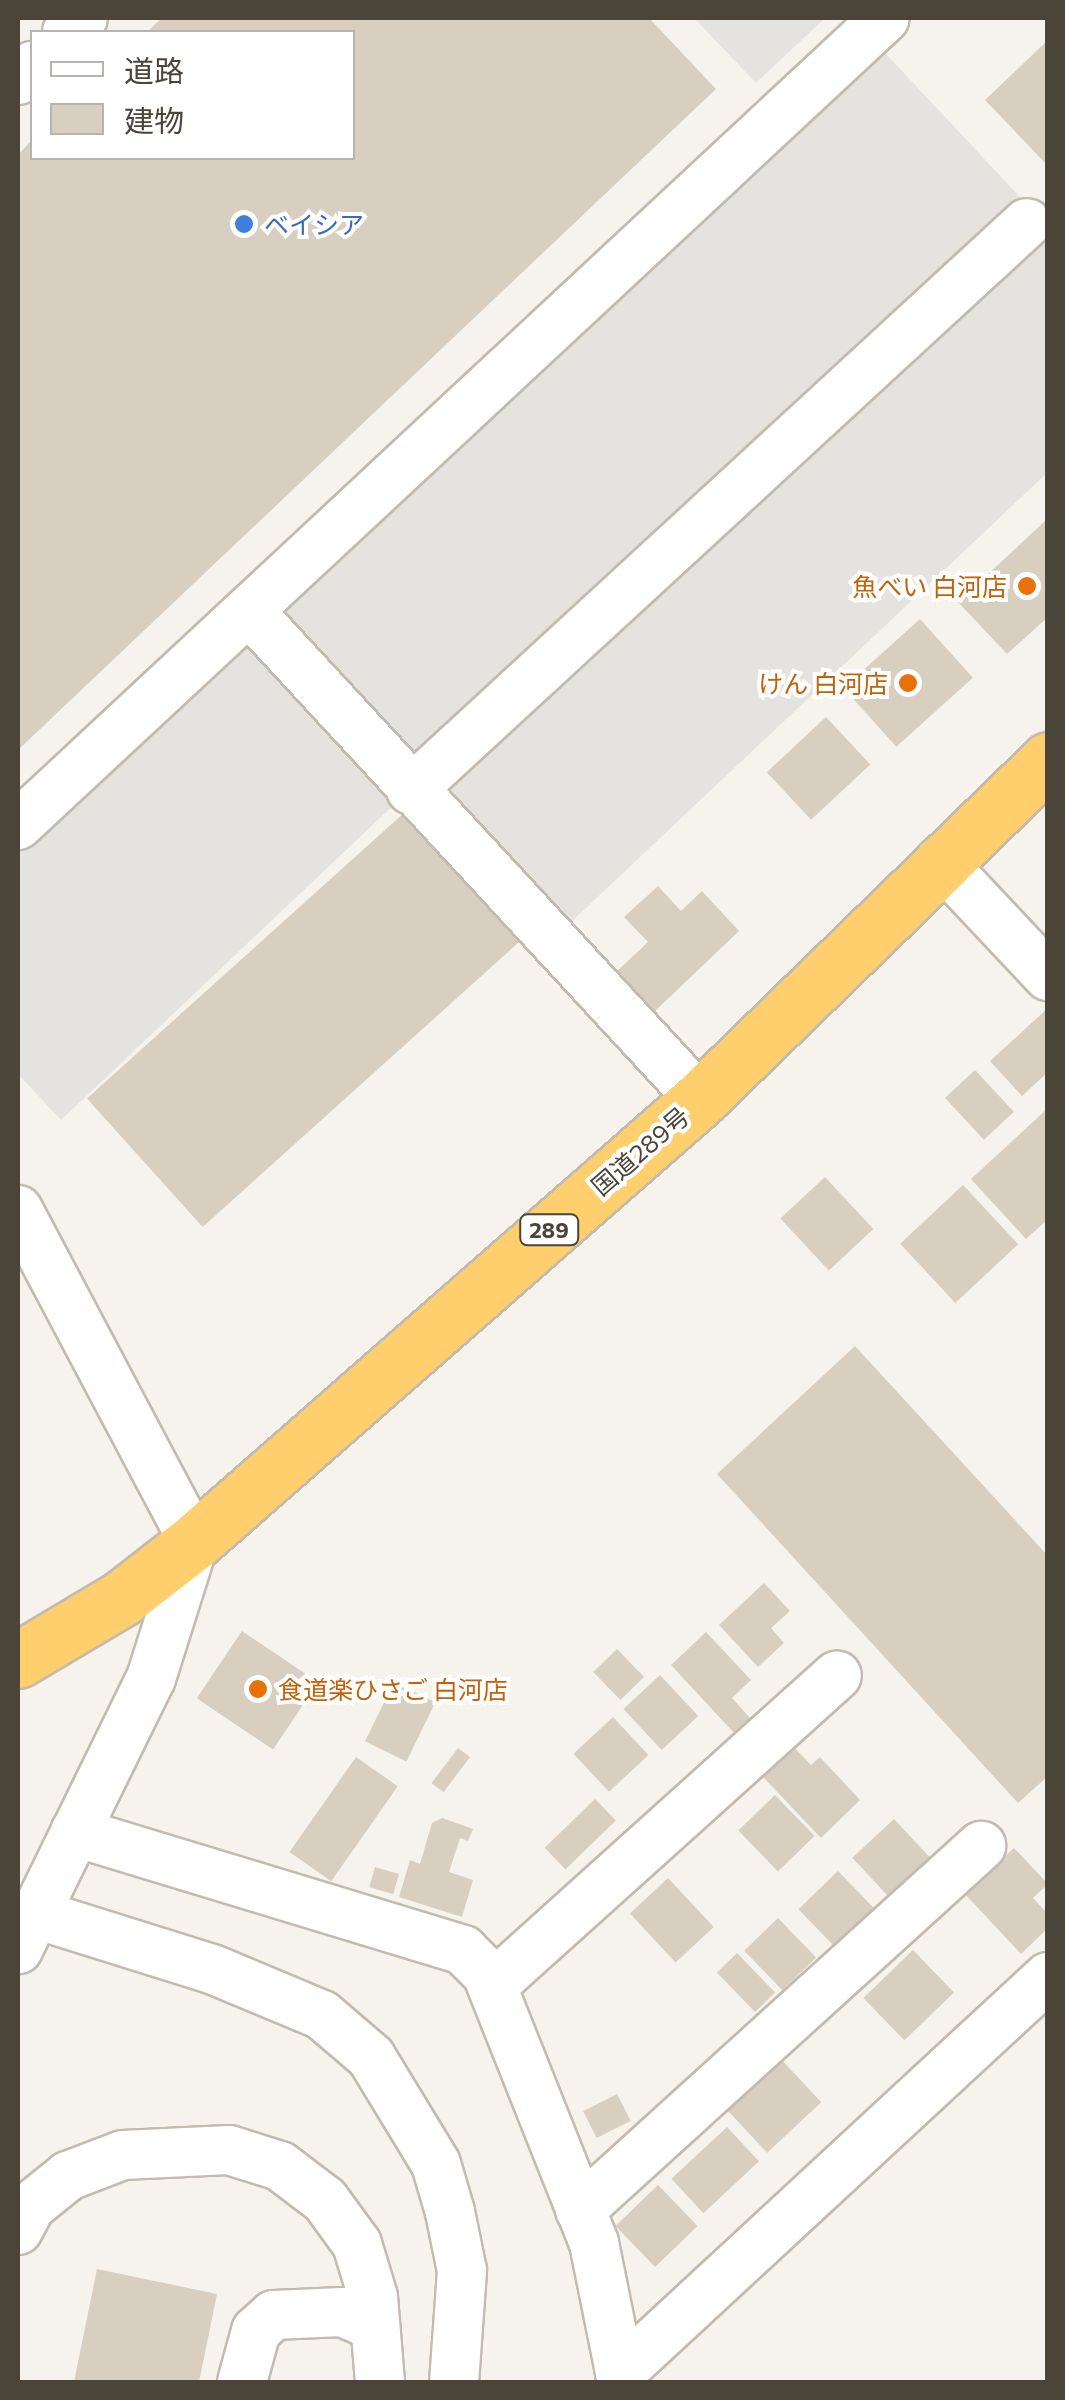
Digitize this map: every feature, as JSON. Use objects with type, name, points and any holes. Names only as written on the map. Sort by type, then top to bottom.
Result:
[{"type":"highway","name":"国道289号","points":[[18,1660],[122,1598],[194,1542],[700,1099],[940,861],[1048,760]]},
{"type":"street","points":[[18,825],[885,18]]},
{"type":"street","points":[[411,790],[1028,223]]},
{"type":"street","points":[[250,612],[700,1099]]},
{"type":"street","points":[[940,861],[1048,976]]},
{"type":"street","points":[[18,1210],[194,1542],[150,1678],[26,1932],[212,1969],[322,2016],[371,2058],[436,2164],[450,2212],[462,2271],[454,2382]]},
{"type":"street","points":[[492,1986],[838,1675]]},
{"type":"street","points":[[75,1832],[463,1950],[492,1986],[594,2243],[621,2378]]},
{"type":"street","points":[[580,2210],[981,1846]]},
{"type":"street","points":[[621,2378],[1048,1977]]},
{"type":"street","points":[[18,2230],[31,2206],[68,2176],[122,2154],[229,2150],[280,2166],[326,2200],[357,2244],[375,2326],[380,2382]]},
{"type":"street","points":[[242,2382],[256,2331],[274,2315],[342,2312],[375,2326]]},
{"type":"shaded area","points":[[694,18],[825,18],[756,83]]},
{"type":"shaded area","points":[[873,40],[1047,226],[1047,473],[569,924],[272,608]]},
{"type":"shaded area","points":[[243,631],[400,799],[61,1120],[18,1074],[18,844]]},
{"type":"building","points":[[162,18],[649,18],[716,89],[18,750],[18,155],[30,142],[30,160],[355,160],[355,30],[149,30]]},
{"type":"building","points":[[1048,40],[1048,166],[985,100]]},
{"type":"building","points":[[1045,521],[1048,617],[1007,654],[958,602]]},
{"type":"building","points":[[920,619],[973,678],[896,747],[843,688]]},
{"type":"building","points":[[826,717],[870,765],[811,820],[767,772]]},
{"type":"building","points":[[405,812],[521,941],[203,1227],[87,1098]]},
{"type":"building","points":[[658,886],[681,911],[702,891],[739,931],[653,1013],[615,973],[648,942],[624,917]]},
{"type":"building","points":[[1048,1008],[1048,1072],[1022,1096],[990,1061]]},
{"type":"building","points":[[975,1070],[1014,1112],[984,1140],[945,1098]]},
{"type":"building","points":[[1048,1108],[1048,1219],[1026,1239],[971,1179]]},
{"type":"building","points":[[825,1177],[873,1229],[829,1271],[780,1219]]},
{"type":"building","points":[[963,1185],[1018,1244],[955,1303],[900,1244]]},
{"type":"building","points":[[855,1346],[1048,1556],[1048,1776],[1018,1803],[717,1474]]},
{"type":"building","points":[[764,1583],[790,1611],[771,1628],[784,1643],[758,1667],[719,1625]]},
{"type":"building","points":[[242,1631],[318,1682],[273,1750],[197,1698]]},
{"type":"building","points":[[706,1632],[751,1680],[732,1698],[751,1719],[735,1734],[671,1665]]},
{"type":"building","points":[[617,1649],[644,1677],[620,1700],[593,1672]]},
{"type":"building","points":[[660,1675],[698,1716],[662,1750],[623,1709]]},
{"type":"building","points":[[394,1682],[435,1702],[406,1761],[365,1741]]},
{"type":"building","points":[[613,1717],[648,1755],[609,1792],[574,1754]]},
{"type":"building","points":[[792,1745],[811,1765],[820,1757],[860,1800],[821,1838],[761,1775]]},
{"type":"building","points":[[458,1748],[470,1757],[443,1792],[432,1783]]},
{"type":"building","points":[[356,1757],[398,1786],[331,1881],[289,1852]]},
{"type":"building","points":[[775,1795],[815,1836],[778,1871],[738,1830]]},
{"type":"building","points":[[595,1799],[616,1821],[565,1869],[545,1848]]},
{"type":"building","points":[[442,1818],[473,1829],[468,1841],[460,1838],[449,1872],[473,1880],[462,1917],[399,1897],[410,1860],[420,1864],[432,1823]]},
{"type":"building","points":[[894,1819],[931,1858],[889,1897],[852,1858]]},
{"type":"building","points":[[1014,1848],[1048,1884],[1033,1898],[1048,1914],[1048,1928],[1021,1954],[965,1894]]},
{"type":"building","points":[[375,1867],[399,1874],[393,1894],[369,1887]]},
{"type":"building","points":[[838,1871],[876,1911],[837,1949],[798,1909]]},
{"type":"building","points":[[668,1878],[714,1927],[676,1962],[630,1913]]},
{"type":"building","points":[[778,1918],[816,1958],[782,1990],[744,1951]]},
{"type":"building","points":[[913,1950],[954,1992],[904,2040],[863,1998]]},
{"type":"building","points":[[737,1953],[775,1993],[755,2012],[717,1972]]},
{"type":"building","points":[[779,2057],[821,2102],[767,2153],[725,2107]]},
{"type":"building","points":[[617,2094],[631,2121],[597,2138],[583,2111]]},
{"type":"building","points":[[727,2127],[759,2161],[703,2213],[671,2179]]},
{"type":"building","points":[[658,2185],[698,2226],[655,2267],[616,2226]]},
{"type":"building","points":[[97,2269],[217,2294],[199,2382],[74,2382]]},
{"type":"place","name":"ベイシア","points":[[244,224]]},
{"type":"place","name":"魚べい 白河店","points":[[1027,586]]},
{"type":"place","name":"けん 白河店","points":[[908,683]]},
{"type":"place","name":"食道楽ひさご 白河店","points":[[258,1689]]}]
